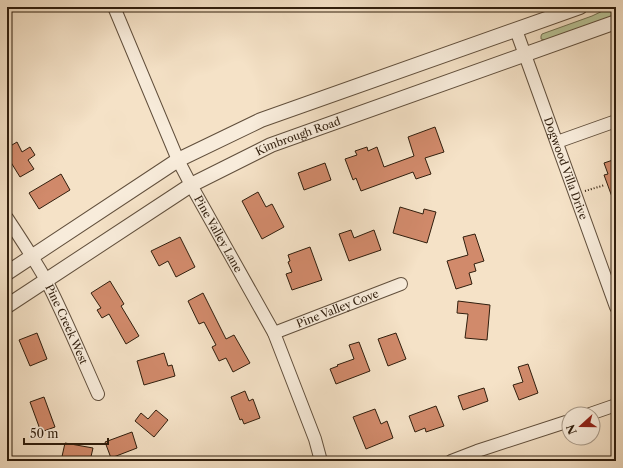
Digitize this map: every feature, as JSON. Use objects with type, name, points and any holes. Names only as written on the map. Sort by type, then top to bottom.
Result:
[{"type":"street","name":"Pine Valley Lane","points":[[114,7],[178,160],[274,333],[315,439],[321,461]]},
{"type":"street","points":[[7,272],[178,160],[261,120],[580,7]]},
{"type":"street","name":"Kimbrough Road","points":[[7,306],[191,185],[271,146],[616,22]]},
{"type":"street","name":"Dogwood Villa Drive","points":[[516,30],[616,305]]},
{"type":"street","points":[[557,142],[616,121]]},
{"type":"street","name":"Pine Creek West","points":[[7,218],[32,256],[46,281],[98,394]]},
{"type":"street","name":"Pine Valley Cove","points":[[274,333],[401,284]]},
{"type":"street","points":[[601,410],[616,405]]},
{"type":"street","points":[[452,461],[479,456],[561,424]]},
{"type":"path","points":[[576,194],[604,185]]},
{"type":"green space","points":[[611,7],[616,7],[616,15],[545,40],[541,39],[542,34],[592,16]]},
{"type":"building","points":[[435,127],[444,152],[425,158],[431,174],[416,179],[413,172],[361,191],[356,178],[353,180],[345,159],[357,155],[355,151],[367,147],[368,151],[377,147],[384,167],[414,156],[408,137]]},
{"type":"building","points":[[17,142],[22,152],[30,147],[35,155],[28,160],[34,169],[20,177],[7,156],[7,148]]},
{"type":"building","points":[[616,159],[615,205],[604,175],[608,174],[604,163]]},
{"type":"building","points":[[325,163],[331,180],[304,190],[298,173]]},
{"type":"building","points":[[61,174],[70,190],[39,209],[29,193]]},
{"type":"building","points":[[258,192],[266,207],[272,204],[284,227],[262,239],[242,201]]},
{"type":"building","points":[[400,207],[423,214],[424,209],[436,212],[427,243],[393,233]]},
{"type":"building","points":[[351,230],[354,238],[374,230],[381,250],[349,261],[339,234]]},
{"type":"building","points":[[475,234],[484,261],[474,264],[476,271],[469,273],[472,284],[456,289],[447,261],[468,255],[463,237]]},
{"type":"building","points":[[180,237],[195,267],[176,277],[168,261],[159,266],[151,251]]},
{"type":"building","points":[[310,247],[322,280],[292,290],[286,274],[292,272],[288,262],[290,261],[288,255]]},
{"type":"building","points":[[110,281],[124,304],[121,306],[139,336],[126,344],[109,314],[102,318],[97,310],[101,308],[91,293]]},
{"type":"building","points":[[203,293],[226,339],[234,335],[250,363],[233,372],[226,358],[219,361],[212,347],[216,345],[204,322],[199,324],[188,301]]},
{"type":"building","points":[[458,301],[490,305],[487,340],[465,338],[468,314],[457,313]]},
{"type":"building","points":[[37,333],[47,359],[30,366],[19,340]]},
{"type":"building","points":[[396,333],[406,359],[388,366],[378,339]]},
{"type":"building","points":[[359,342],[370,371],[336,384],[330,369],[354,359],[349,345]]},
{"type":"building","points":[[164,353],[168,366],[172,365],[175,376],[144,385],[137,361]]},
{"type":"building","points":[[528,364],[538,393],[519,400],[513,385],[523,382],[518,367]]},
{"type":"building","points":[[484,388],[488,401],[463,410],[458,396]]},
{"type":"building","points":[[245,391],[249,401],[253,399],[260,418],[244,424],[242,419],[240,420],[231,397]]},
{"type":"building","points":[[44,397],[55,427],[41,432],[30,402]]},
{"type":"building","points":[[436,406],[444,426],[426,432],[425,428],[415,432],[409,416]]},
{"type":"building","points":[[375,409],[381,424],[387,421],[393,438],[366,449],[353,417]]},
{"type":"building","points":[[156,410],[168,420],[154,437],[135,421],[141,413],[148,419]]},
{"type":"building","points":[[132,432],[137,448],[111,458],[105,442]]},
{"type":"building","points":[[65,443],[93,448],[90,461],[61,461]]}]
